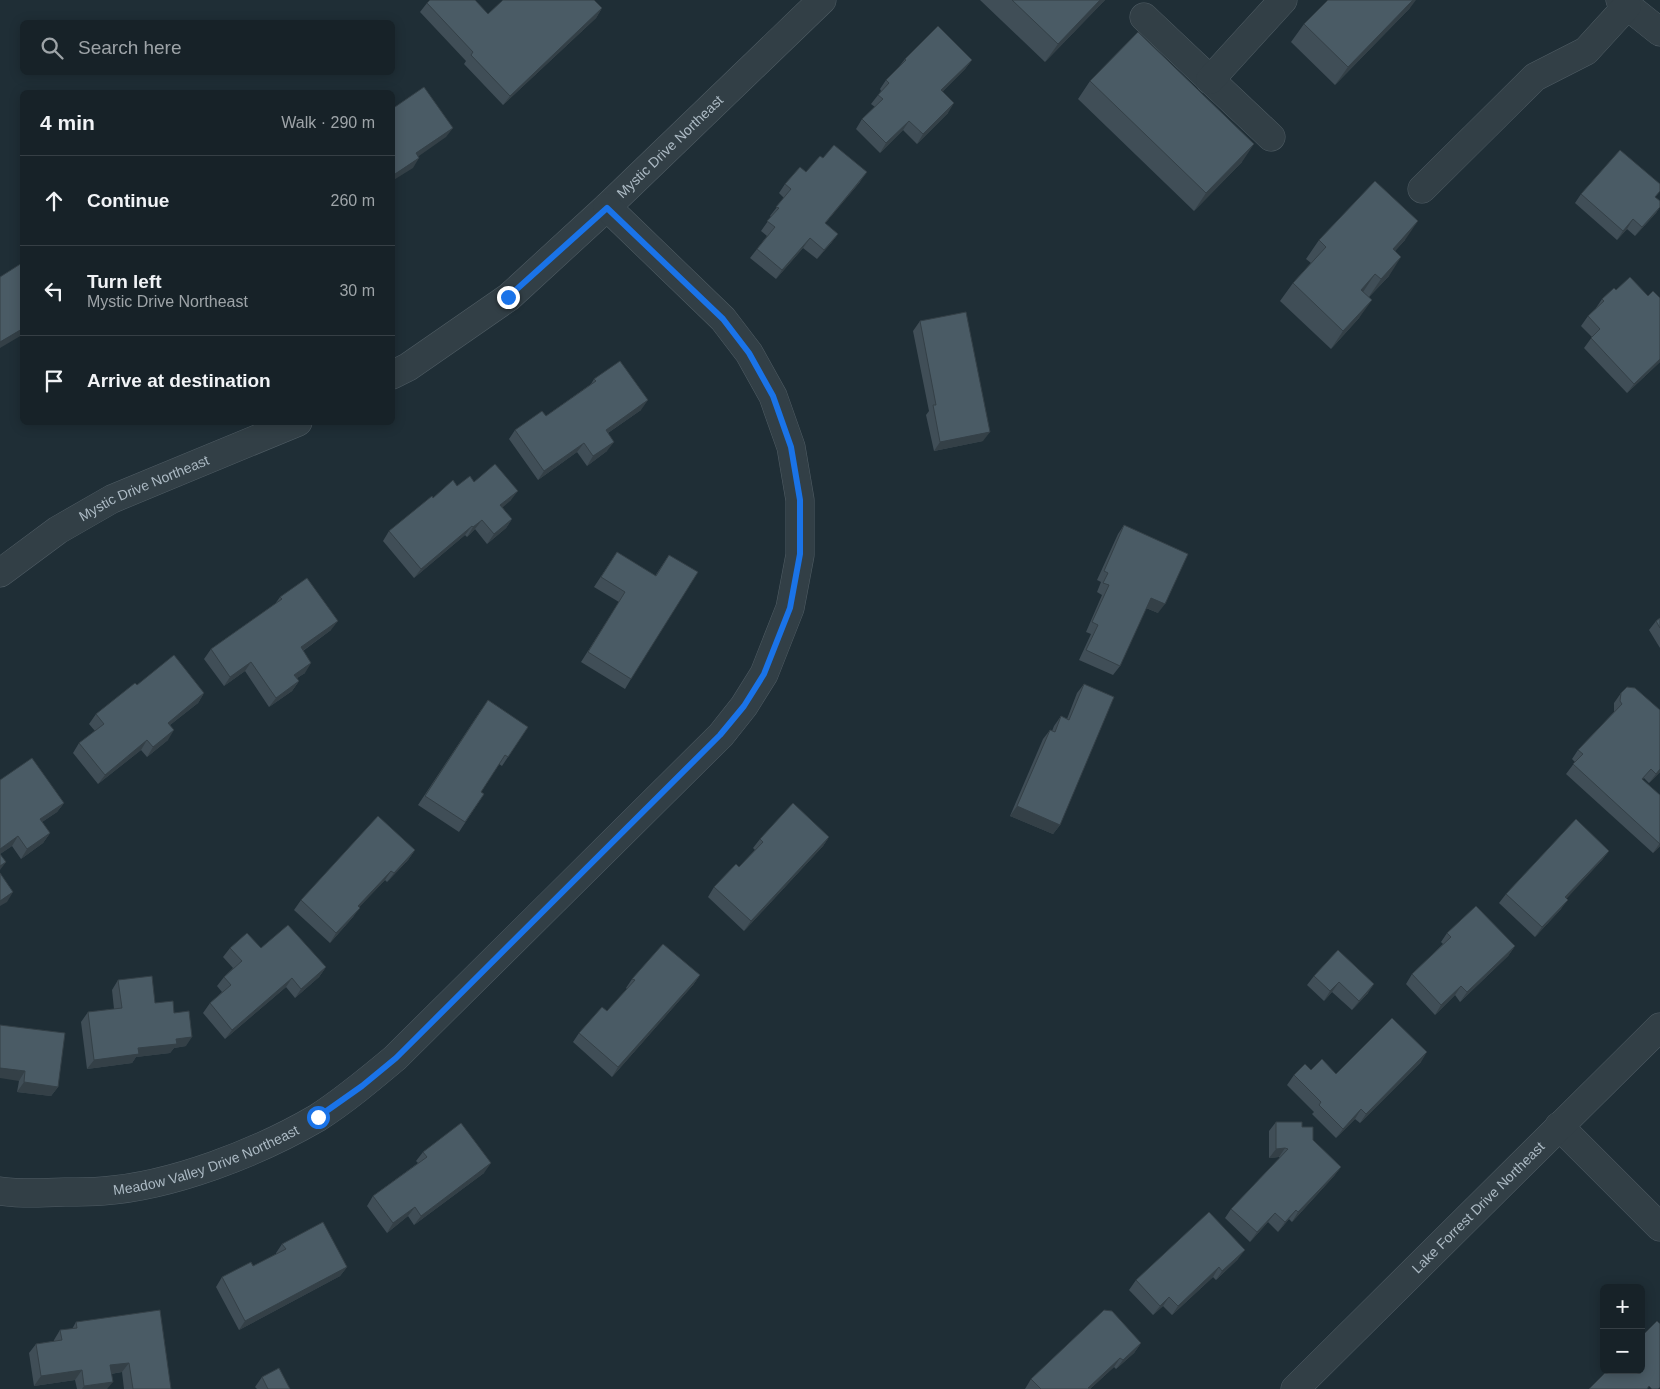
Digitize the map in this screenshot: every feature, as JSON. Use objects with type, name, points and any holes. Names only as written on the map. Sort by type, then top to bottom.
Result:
[{"type":"street","name":"Mystic Drive Northeast","points":[[395,374],[408,367],[508,297],[607,208],[822,0]]},
{"type":"street","points":[[1210,80],[1283,0]]},
{"type":"street","points":[[1422,189],[1535,77],[1586,50],[1624,3],[1660,32]]},
{"type":"street","points":[[1144,17],[1271,137]]},
{"type":"street","name":"Meadow Valley Drive Northeast","points":[[0,1191],[15,1193],[104,1191],[147,1184],[199,1172],[280,1139],[318,1117],[362,1086],[396,1058],[714,742],[744,706],[764,674],[790,608],[800,554],[800,500],[791,447],[773,396],[744,346],[723,319],[607,208]]},
{"type":"street","name":"Mystic Drive Northeast","points":[[0,573],[58,530],[112,499],[291,425]]},
{"type":"street","name":"Lake Forrest Drive Northeast","points":[[1295,1389],[1660,1027]]},
{"type":"street","points":[[1559,1126],[1660,1227]]},
{"type":"building","points":[[430,0],[475,0],[488,14],[503,0],[594,0],[602,8],[510,96],[471,55],[473,52],[427,3]]},
{"type":"building","points":[[1012,0],[1100,0],[1058,44]]},
{"type":"building","points":[[1328,0],[1413,0],[1348,67],[1304,24]]},
{"type":"building","points":[[938,26],[972,60],[941,90],[954,103],[923,134],[909,121],[886,143],[862,119],[883,99],[878,95],[889,83],[886,80]]},
{"type":"building","points":[[1138,32],[1254,144],[1206,193],[1090,81]]},
{"type":"building","points":[[424,87],[453,128],[416,153],[419,158],[395,174],[395,107]]},
{"type":"building","points":[[834,145],[867,172],[825,223],[838,234],[824,250],[810,238],[782,270],[757,249],[775,227],[767,221],[779,208],[776,207],[791,189],[785,184],[800,167],[806,172],[820,156],[823,158]]},
{"type":"building","points":[[1620,150],[1660,184],[1660,191],[1655,197],[1660,201],[1660,207],[1642,227],[1633,219],[1623,231],[1581,194]]},
{"type":"building","points":[[1375,181],[1418,221],[1393,249],[1401,257],[1381,279],[1375,274],[1361,290],[1372,300],[1343,331],[1293,283],[1326,247],[1319,240]]},
{"type":"building","points":[[20,264],[20,330],[0,342],[0,277]]},
{"type":"building","points":[[1630,277],[1648,296],[1653,291],[1660,298],[1660,359],[1634,384],[1591,338],[1600,329],[1588,316],[1604,301],[1602,299],[1614,288],[1616,290]]},
{"type":"building","points":[[966,312],[990,432],[940,442],[933,405],[936,405],[920,321]]},
{"type":"building","points":[[620,361],[648,400],[606,430],[614,442],[593,456],[584,443],[544,471],[515,430],[542,411],[546,416],[596,381],[594,379]]},
{"type":"building","points":[[495,464],[518,491],[500,505],[512,519],[494,534],[482,520],[472,526],[421,569],[389,531],[432,496],[433,498],[453,480],[457,486],[470,476],[474,482]]},
{"type":"building","points":[[1124,525],[1188,554],[1165,604],[1151,598],[1120,666],[1086,650],[1098,625],[1092,622],[1109,585],[1103,583],[1108,573],[1104,571]]},
{"type":"building","points":[[617,552],[656,576],[669,555],[698,572],[631,679],[588,652],[625,592],[601,577]]},
{"type":"building","points":[[307,578],[338,621],[301,647],[311,663],[294,675],[299,681],[276,698],[251,662],[230,677],[211,649],[282,599],[280,597]]},
{"type":"building","points":[[1660,618],[1660,628],[1656,621]]},
{"type":"building","points":[[174,655],[204,693],[168,723],[174,730],[153,747],[147,740],[105,775],[79,743],[104,724],[96,714],[135,683],[137,685]]},
{"type":"building","points":[[1084,684],[1114,697],[1060,825],[1017,806],[1050,730],[1055,732],[1061,716],[1069,720]]},
{"type":"building","points":[[1627,687],[1635,688],[1660,710],[1660,769],[1656,774],[1651,769],[1642,779],[1660,795],[1660,844],[1573,764],[1583,754],[1578,750],[1622,704],[1620,701],[1621,693]]},
{"type":"building","points":[[488,700],[528,727],[508,757],[505,755],[481,792],[484,794],[465,822],[425,796]]},
{"type":"building","points":[[32,758],[64,803],[40,819],[50,833],[27,849],[18,836],[0,849],[0,780]]},
{"type":"building","points":[[793,803],[829,837],[751,921],[714,887],[736,864],[739,867],[763,842],[760,839]]},
{"type":"building","points":[[378,816],[415,850],[394,873],[391,871],[336,933],[301,900]]},
{"type":"building","points":[[1576,819],[1609,851],[1565,897],[1568,900],[1542,927],[1506,894]]},
{"type":"building","points":[[0,854],[6,862],[0,866]]},
{"type":"building","points":[[0,873],[13,892],[0,901]]},
{"type":"building","points":[[1476,906],[1515,946],[1467,992],[1461,986],[1441,1005],[1412,974],[1451,937],[1447,933]]},
{"type":"building","points":[[288,925],[326,967],[301,989],[292,978],[232,1030],[210,1003],[231,985],[224,977],[242,961],[230,948],[247,933],[261,948]]},
{"type":"building","points":[[663,944],[700,975],[618,1067],[579,1033],[602,1007],[607,1011],[635,980],[632,979]]},
{"type":"building","points":[[1338,950],[1374,984],[1359,1001],[1339,982],[1330,991],[1314,976]]},
{"type":"building","points":[[152,976],[155,1003],[173,1001],[174,1013],[189,1011],[192,1037],[176,1039],[177,1044],[138,1048],[139,1054],[94,1060],[88,1012],[122,1008],[118,980]]},
{"type":"building","points":[[1392,1018],[1427,1052],[1366,1114],[1361,1109],[1343,1129],[1319,1105],[1321,1102],[1294,1075],[1305,1064],[1311,1070],[1322,1059],[1336,1074]]},
{"type":"building","points":[[0,1025],[65,1033],[58,1087],[24,1082],[25,1071],[0,1068]]},
{"type":"building","points":[[1276,1122],[1302,1122],[1302,1127],[1313,1127],[1313,1140],[1341,1167],[1298,1212],[1296,1210],[1285,1222],[1275,1213],[1257,1232],[1231,1209],[1288,1149],[1276,1149]]},
{"type":"building","points":[[461,1123],[491,1163],[421,1216],[415,1207],[393,1223],[373,1196],[427,1157],[423,1152]]},
{"type":"building","points":[[1209,1212],[1245,1250],[1222,1271],[1219,1267],[1178,1306],[1169,1297],[1160,1306],[1136,1280]]},
{"type":"building","points":[[323,1222],[347,1267],[245,1321],[222,1277],[251,1262],[253,1266],[286,1249],[282,1244]]},
{"type":"building","points":[[160,1310],[171,1389],[133,1389],[129,1363],[110,1365],[113,1382],[84,1386],[82,1370],[41,1376],[36,1344],[62,1340],[60,1330],[77,1328],[76,1322]]},
{"type":"building","points":[[1104,1310],[1112,1311],[1141,1343],[1123,1360],[1120,1358],[1088,1388],[1090,1389],[1041,1389],[1031,1379]]},
{"type":"building","points":[[1657,1321],[1660,1324],[1660,1387],[1658,1389],[1652,1389],[1649,1386],[1647,1389],[1589,1389],[1604,1374],[1645,1374],[1645,1333]]},
{"type":"building","points":[[279,1368],[290,1389],[268,1389],[262,1377]]},
{"type":"route","points":[[318,1117],[362,1086],[396,1058],[720,735],[744,706],[764,674],[790,608],[800,554],[800,500],[791,447],[773,396],[749,353],[723,319],[607,208],[508,297]]}]
